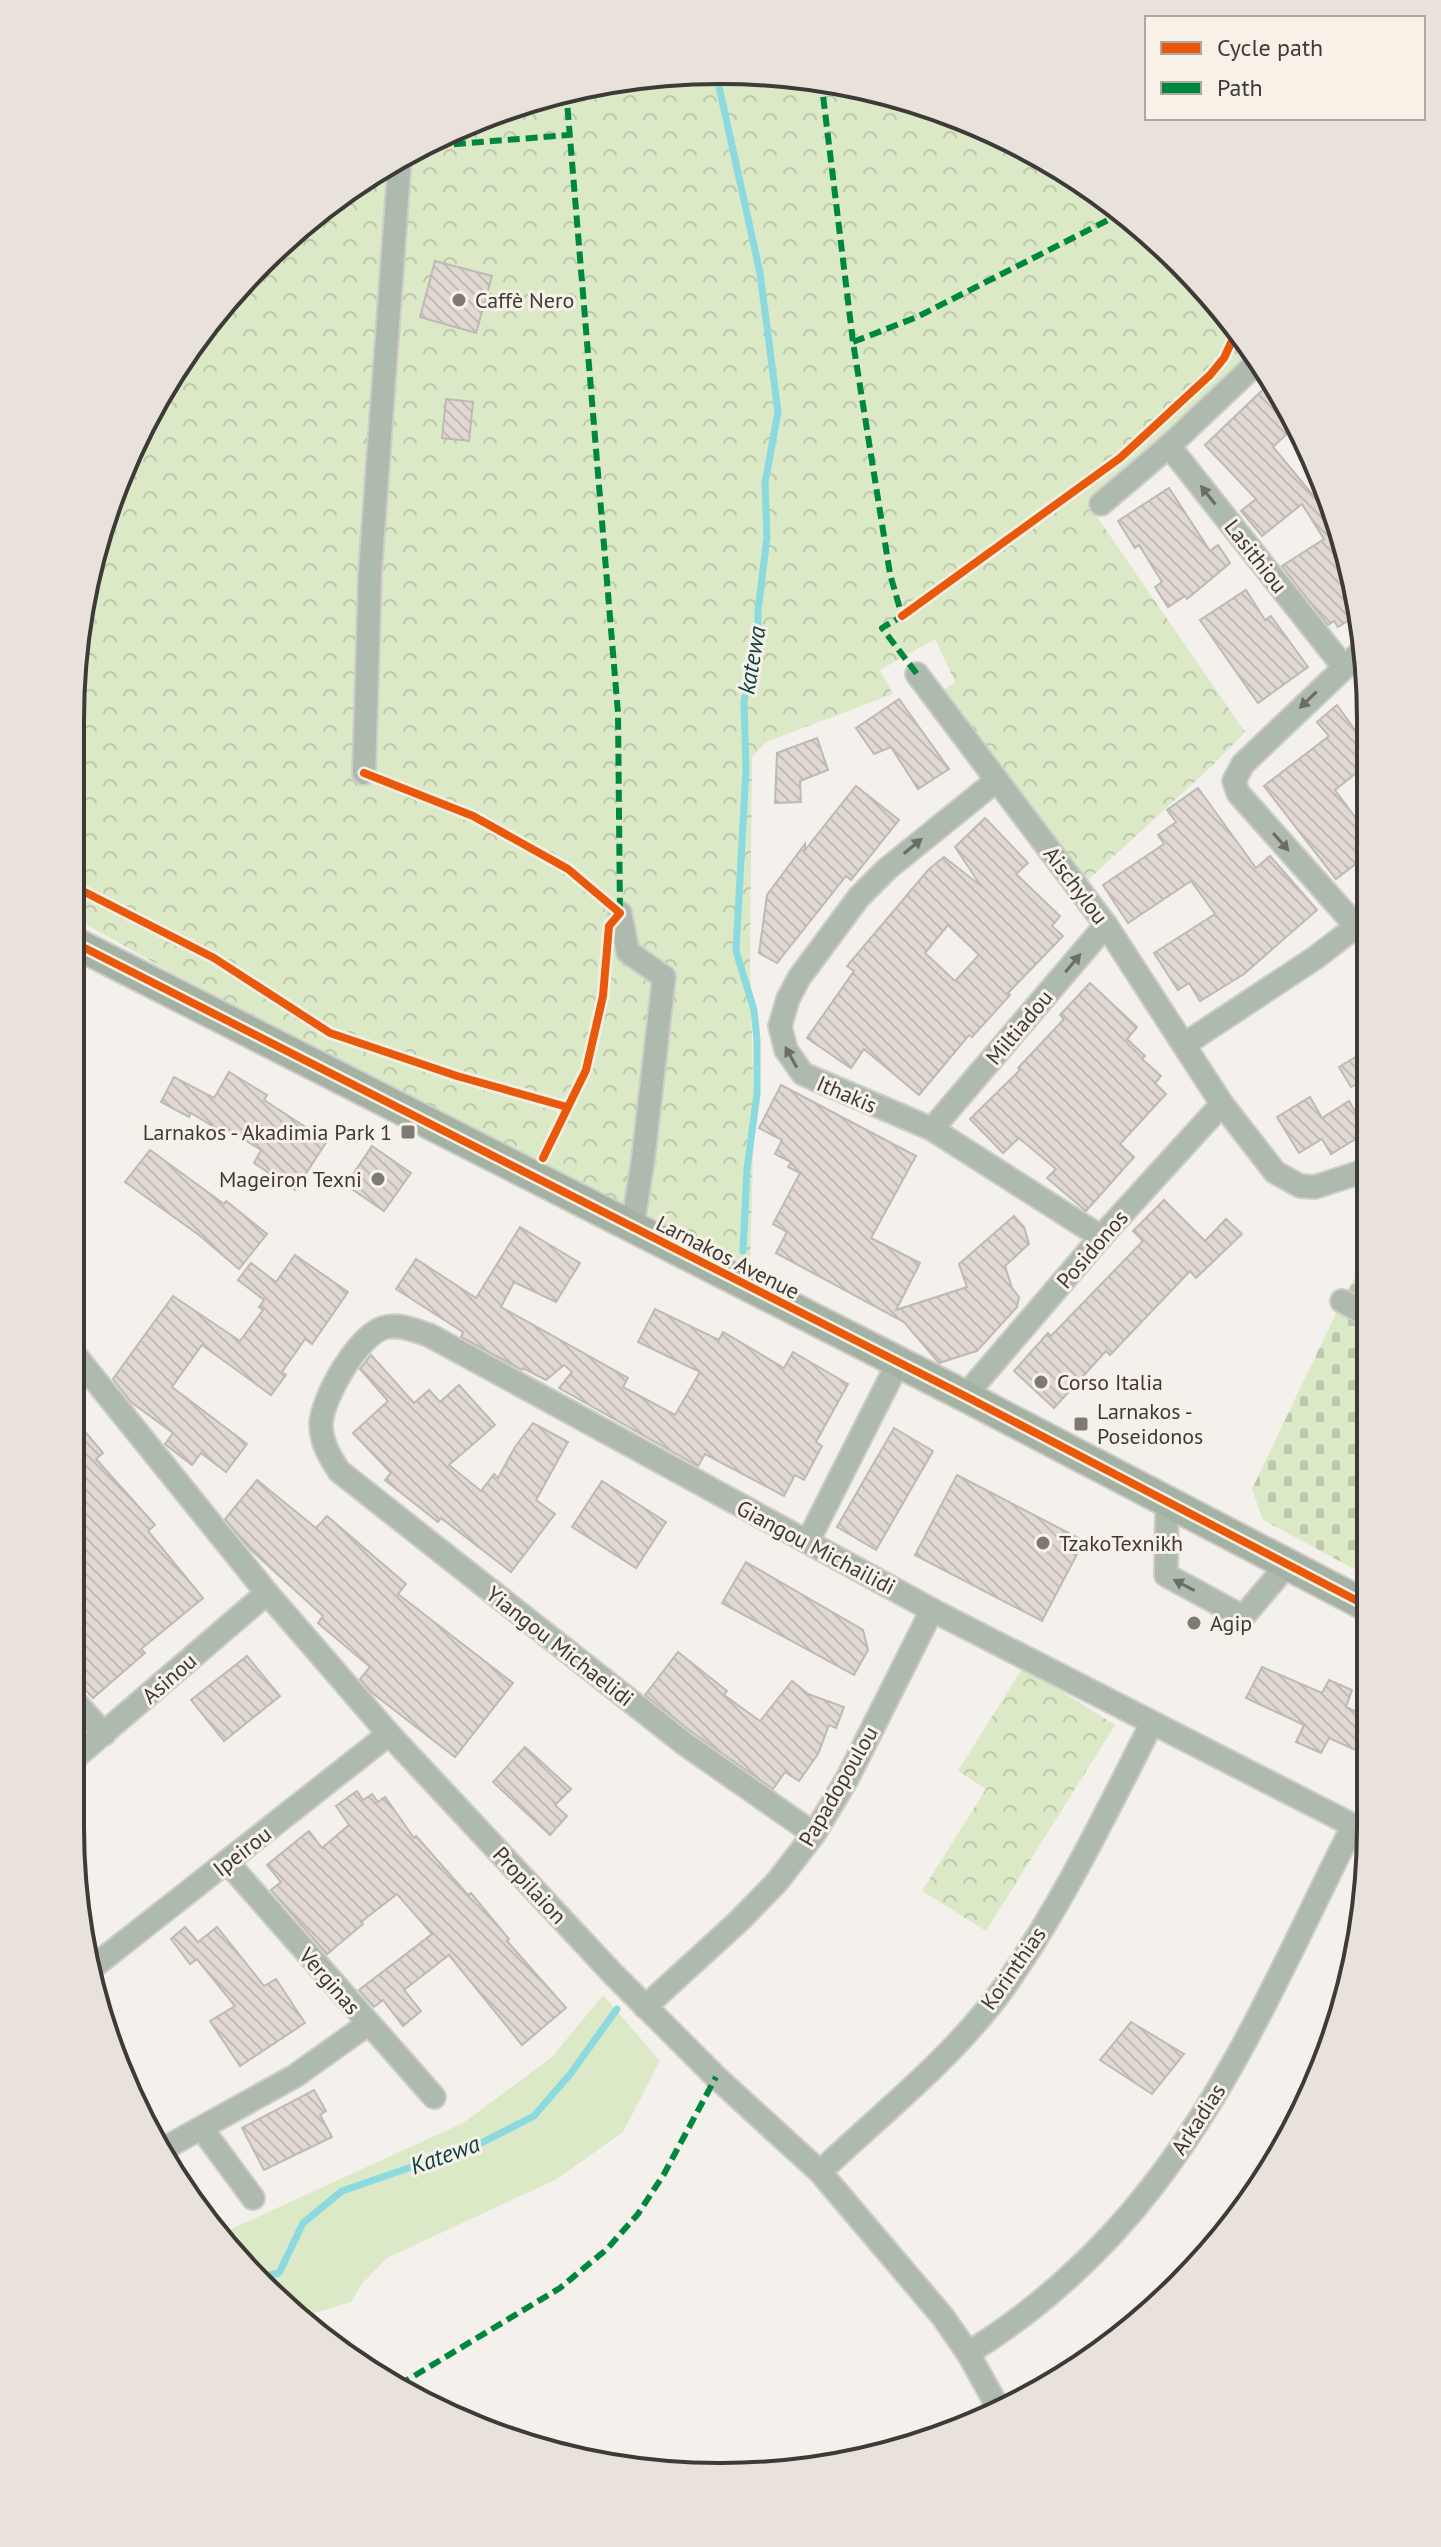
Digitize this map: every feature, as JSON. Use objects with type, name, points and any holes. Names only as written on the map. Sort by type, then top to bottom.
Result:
[{"type":"main road","name":"Larnakos Avenue","points":[[84,948],[965,1396],[1357,1601]]},
{"type":"street","points":[[364,773],[370,573],[399,171]]},
{"type":"street","points":[[1101,504],[1169,446],[1251,369]]},
{"type":"street","name":"Lasithiou","points":[[1169,446],[1343,666]]},
{"type":"street","points":[[1354,657],[1243,764],[1234,781],[1238,793],[1357,918]]},
{"type":"street","name":"Aischylou","points":[[917,674],[1106,925],[1222,1104],[1275,1172],[1286,1180],[1315,1187],[1357,1173]]},
{"type":"street","name":"Ithakis","points":[[997,780],[916,843],[859,897],[799,978],[781,1018],[786,1050],[803,1074],[932,1129],[1101,1237]]},
{"type":"street","points":[[620,913],[628,952],[664,977],[632,1229]]},
{"type":"street","name":"Miltiadou","points":[[932,1129],[1106,925]]},
{"type":"street","points":[[1185,1044],[1357,927]]},
{"type":"street","name":"Posidonos","points":[[965,1396],[1101,1237],[1222,1104]]},
{"type":"street","points":[[1342,1301],[1357,1309]]},
{"type":"street","name":"Giangou Michailidi","points":[[323,1441],[321,1427],[327,1398],[360,1346],[379,1329],[401,1327],[429,1335],[932,1610],[1357,1828]]},
{"type":"street","points":[[808,1541],[898,1363]]},
{"type":"street","name":"Propilaion","points":[[84,1366],[267,1593],[389,1734],[645,2007],[820,2172],[905,2270],[968,2353],[994,2401]]},
{"type":"street","name":"Yiangou Michaelidi","points":[[323,1441],[339,1471],[352,1483],[685,1744],[814,1834]]},
{"type":"street","points":[[1167,1502],[1166,1575],[1243,1617],[1287,1565]]},
{"type":"street","name":"Asinou","points":[[84,1750],[267,1593]]},
{"type":"street","name":"Papadopoulou","points":[[645,2007],[739,1921],[777,1882],[814,1834],[847,1779],[932,1610]]},
{"type":"street","points":[[84,1712],[104,1734]]},
{"type":"street","name":"Korinthias","points":[[820,2172],[936,2063],[1007,1983],[1076,1871],[1152,1723]]},
{"type":"street","name":"Ipeirou","points":[[99,1962],[389,1734]]},
{"type":"street","name":"Arkadias","points":[[968,2353],[1000,2333],[1070,2275],[1114,2232],[1152,2187],[1232,2066],[1357,1838]]},
{"type":"street","name":"Verginas","points":[[228,1863],[434,2097]]},
{"type":"street","points":[[169,2146],[295,2076],[368,2024]]},
{"type":"street","points":[[202,2129],[253,2198]]},
{"type":"green space","points":[[720,84],[804,89],[845,96],[964,132],[1039,169],[1074,191],[1171,270],[1246,362],[1089,505],[1245,732],[1079,888],[938,694],[955,682],[935,639],[880,670],[893,694],[766,742],[752,757],[750,959],[754,1118],[750,1266],[486,1137],[242,1012],[84,923],[84,720],[89,637],[96,596],[118,516],[132,477],[169,402],[216,333],[270,270],[367,191],[402,169],[477,132],[596,96],[637,89]]},
{"type":"green space","points":[[1357,1274],[1357,1571],[1263,1520],[1252,1489]]},
{"type":"green space","points":[[1023,1667],[1115,1725],[986,1931],[922,1891],[986,1789],[958,1771]]},
{"type":"green space","points":[[603,1995],[660,2061],[623,2132],[557,2179],[387,2258],[361,2285],[351,2302],[312,2314],[270,2277],[229,2230],[463,2123],[552,2057]]},
{"type":"building","name":"Caffè Nero","points":[[435,261],[492,276],[476,333],[420,317]]},
{"type":"building","points":[[1264,389],[1288,433],[1273,447],[1317,500],[1335,556],[1349,620],[1338,627],[1334,621],[1328,625],[1282,566],[1324,539],[1302,504],[1262,536],[1241,511],[1256,499],[1205,445]]},
{"type":"building","points":[[446,399],[473,402],[469,441],[442,438]]},
{"type":"building","points":[[1169,488],[1210,551],[1218,545],[1230,563],[1187,599],[1185,596],[1168,607],[1155,587],[1162,582],[1139,545],[1135,548],[1118,521]]},
{"type":"building","points":[[1246,590],[1265,620],[1271,616],[1308,667],[1258,703],[1200,620]]},
{"type":"building","points":[[899,699],[949,769],[918,789],[891,747],[874,754],[856,728]]},
{"type":"building","points":[[1337,705],[1357,733],[1357,772],[1335,790],[1357,820],[1357,863],[1336,879],[1264,786],[1329,736],[1317,722]]},
{"type":"building","points":[[817,738],[828,770],[800,781],[801,802],[775,803],[777,753]]},
{"type":"building","points":[[856,786],[899,820],[851,880],[846,876],[777,963],[759,953],[767,895],[805,844],[805,850]]},
{"type":"building","points":[[1198,788],[1256,868],[1270,856],[1317,910],[1244,974],[1200,1001],[1189,983],[1178,990],[1154,953],[1215,914],[1191,881],[1128,923],[1103,885],[1164,844],[1158,835],[1176,822],[1167,810]]},
{"type":"building","points":[[985,818],[1028,863],[1016,874],[1060,916],[1052,926],[1063,936],[1008,993],[1010,995],[972,1037],[969,1035],[919,1095],[864,1049],[851,1068],[807,1038],[854,971],[847,966],[929,869],[944,857],[981,886],[955,847]],"holes":[[[948,925],[979,955],[955,981],[925,953]]]},
{"type":"building","points":[[1090,983],[1137,1027],[1127,1039],[1145,1056],[1142,1059],[1161,1076],[1155,1083],[1166,1094],[1120,1144],[1134,1157],[1086,1211],[1047,1178],[1056,1169],[1019,1138],[1003,1153],[970,1119],[1020,1070],[1018,1068],[1064,1019],[1060,1015]]},
{"type":"building","points":[[1357,1056],[1357,1084],[1351,1087],[1339,1067]]},
{"type":"building","points":[[229,1072],[267,1095],[264,1100],[327,1141],[295,1190],[254,1163],[261,1150],[222,1126],[219,1130],[191,1113],[189,1117],[161,1102],[174,1077],[214,1098]]},
{"type":"building","points":[[781,1085],[916,1156],[871,1238],[920,1263],[896,1310],[967,1287],[959,1264],[1014,1216],[1024,1227],[1029,1244],[1005,1266],[1012,1288],[1019,1297],[1017,1307],[977,1351],[939,1363],[904,1322],[776,1253],[787,1232],[773,1224],[800,1173],[788,1167],[791,1162],[775,1154],[782,1140],[759,1128]]},
{"type":"building","points":[[1310,1097],[1322,1118],[1349,1101],[1357,1115],[1357,1138],[1331,1154],[1322,1139],[1299,1153],[1277,1117]]},
{"type":"building","name":"Mageiron Texni","points":[[372,1146],[411,1173],[384,1211],[346,1185]]},
{"type":"building","points":[[150,1150],[224,1204],[226,1201],[267,1234],[239,1269],[199,1235],[125,1182]]},
{"type":"building","points":[[1164,1200],[1205,1241],[1226,1219],[1242,1234],[1196,1278],[1190,1271],[1110,1355],[1106,1351],[1054,1408],[1014,1371],[1048,1333],[1051,1336],[1143,1241],[1133,1231]]},
{"type":"building","points":[[520,1227],[580,1263],[556,1302],[514,1282],[501,1307],[628,1378],[623,1387],[675,1415],[700,1372],[638,1342],[655,1309],[719,1340],[723,1332],[784,1368],[793,1352],[848,1384],[816,1442],[822,1446],[804,1480],[795,1475],[784,1496],[705,1454],[698,1466],[559,1388],[572,1372],[564,1365],[546,1380],[522,1370],[461,1337],[463,1332],[396,1289],[416,1259],[476,1298]]},
{"type":"building","points":[[295,1255],[348,1292],[312,1344],[305,1339],[282,1372],[286,1375],[271,1395],[202,1345],[172,1387],[247,1444],[226,1472],[201,1453],[192,1465],[165,1444],[173,1433],[131,1402],[113,1379],[173,1296],[240,1341],[263,1310],[259,1307],[264,1300],[238,1280],[251,1263],[276,1282]]},
{"type":"building","points":[[371,1355],[414,1403],[429,1390],[440,1402],[459,1385],[495,1425],[449,1465],[481,1491],[494,1474],[498,1478],[533,1423],[568,1442],[536,1500],[555,1514],[511,1572],[441,1518],[438,1522],[385,1480],[391,1473],[353,1433],[388,1401],[360,1369]]},
{"type":"building","points":[[894,1428],[933,1451],[876,1550],[837,1527]]},
{"type":"building","points":[[84,1431],[103,1453],[96,1459],[155,1525],[148,1531],[203,1598],[141,1649],[145,1653],[93,1698],[84,1688]]},
{"type":"building","points":[[957,1475],[1084,1541],[1042,1621],[915,1555]]},
{"type":"building","points":[[257,1480],[316,1528],[327,1516],[406,1584],[398,1594],[513,1683],[455,1757],[371,1692],[360,1679],[370,1667],[318,1623],[323,1616],[250,1549],[225,1519]]},
{"type":"building","points":[[602,1481],[666,1522],[636,1568],[572,1527]]},
{"type":"building","points":[[746,1562],[863,1630],[868,1650],[854,1675],[722,1603]]},
{"type":"building","points":[[678,1652],[727,1691],[724,1695],[760,1721],[792,1681],[808,1694],[844,1707],[836,1728],[829,1725],[818,1754],[799,1781],[785,1772],[773,1789],[645,1695]]},
{"type":"building","points":[[247,1656],[280,1696],[224,1741],[191,1700]]},
{"type":"building","points":[[1262,1667],[1322,1693],[1329,1680],[1352,1690],[1346,1707],[1357,1712],[1357,1751],[1329,1738],[1321,1753],[1296,1742],[1304,1725],[1246,1698]]},
{"type":"building","points":[[525,1747],[571,1789],[555,1805],[567,1816],[550,1835],[493,1782]]},
{"type":"building","points":[[357,1791],[363,1800],[372,1794],[378,1802],[385,1797],[414,1838],[416,1836],[468,1895],[471,1893],[509,1939],[507,1941],[566,2008],[522,2045],[449,1955],[404,1990],[421,2011],[403,2026],[383,2000],[374,2007],[359,1990],[432,1934],[397,1894],[327,1954],[271,1890],[281,1882],[267,1865],[309,1831],[322,1848],[349,1825],[336,1806]]},
{"type":"building","points":[[185,1927],[198,1942],[217,1927],[264,1986],[276,1979],[305,2023],[240,2066],[210,2021],[235,2006],[197,1959],[190,1964],[171,1939]]},
{"type":"building","points":[[1131,2022],[1184,2054],[1152,2094],[1100,2060]]},
{"type":"building","points":[[314,2090],[326,2111],[320,2115],[332,2137],[264,2170],[242,2128]]},
{"type":"waterway","name":"katewa","points":[[718,84],[760,273],[778,412],[765,483],[767,537],[758,611],[758,648],[744,701],[746,770],[736,951],[754,1010],[757,1094],[747,1169],[743,1251]]},
{"type":"waterway","name":"Katewa","points":[[269,2275],[279,2273],[303,2223],[342,2191],[481,2143],[534,2116],[571,2073],[617,2009]]},
{"type":"marked path","points":[[823,92],[853,342],[890,574],[902,616],[882,628],[917,674]]},
{"type":"marked path","points":[[567,103],[618,713],[620,913]]},
{"type":"marked path","points":[[451,144],[569,135]]},
{"type":"marked path","points":[[853,342],[917,317],[1111,219]]},
{"type":"marked path","points":[[407,2380],[560,2288],[607,2249],[638,2214],[664,2174],[716,2077]]},
{"type":"cycle path","points":[[902,616],[1120,458],[1210,375],[1224,358],[1232,342]]},
{"type":"cycle path","points":[[364,773],[473,816],[568,869],[620,913],[609,926],[603,996],[586,1070],[543,1158]]},
{"type":"cycle path","points":[[84,892],[214,958],[330,1033],[457,1076],[567,1107]]},
{"type":"cycle path","points":[[84,948],[965,1396],[1357,1601]]},
{"type":"place","name":"Caffè Nero","points":[[459,300]]},
{"type":"place","name":"Larnakos - Akadimia Park 1","points":[[408,1132]]},
{"type":"place","name":"Mageiron Texni","points":[[378,1179]]},
{"type":"place","name":"Corso Italia","points":[[1041,1382]]},
{"type":"place","name":"Larnakos - Poseidonos","points":[[1081,1424]]},
{"type":"place","name":"TzakoTexnikh","points":[[1043,1543]]},
{"type":"place","name":"Agip","points":[[1194,1623]]}]
